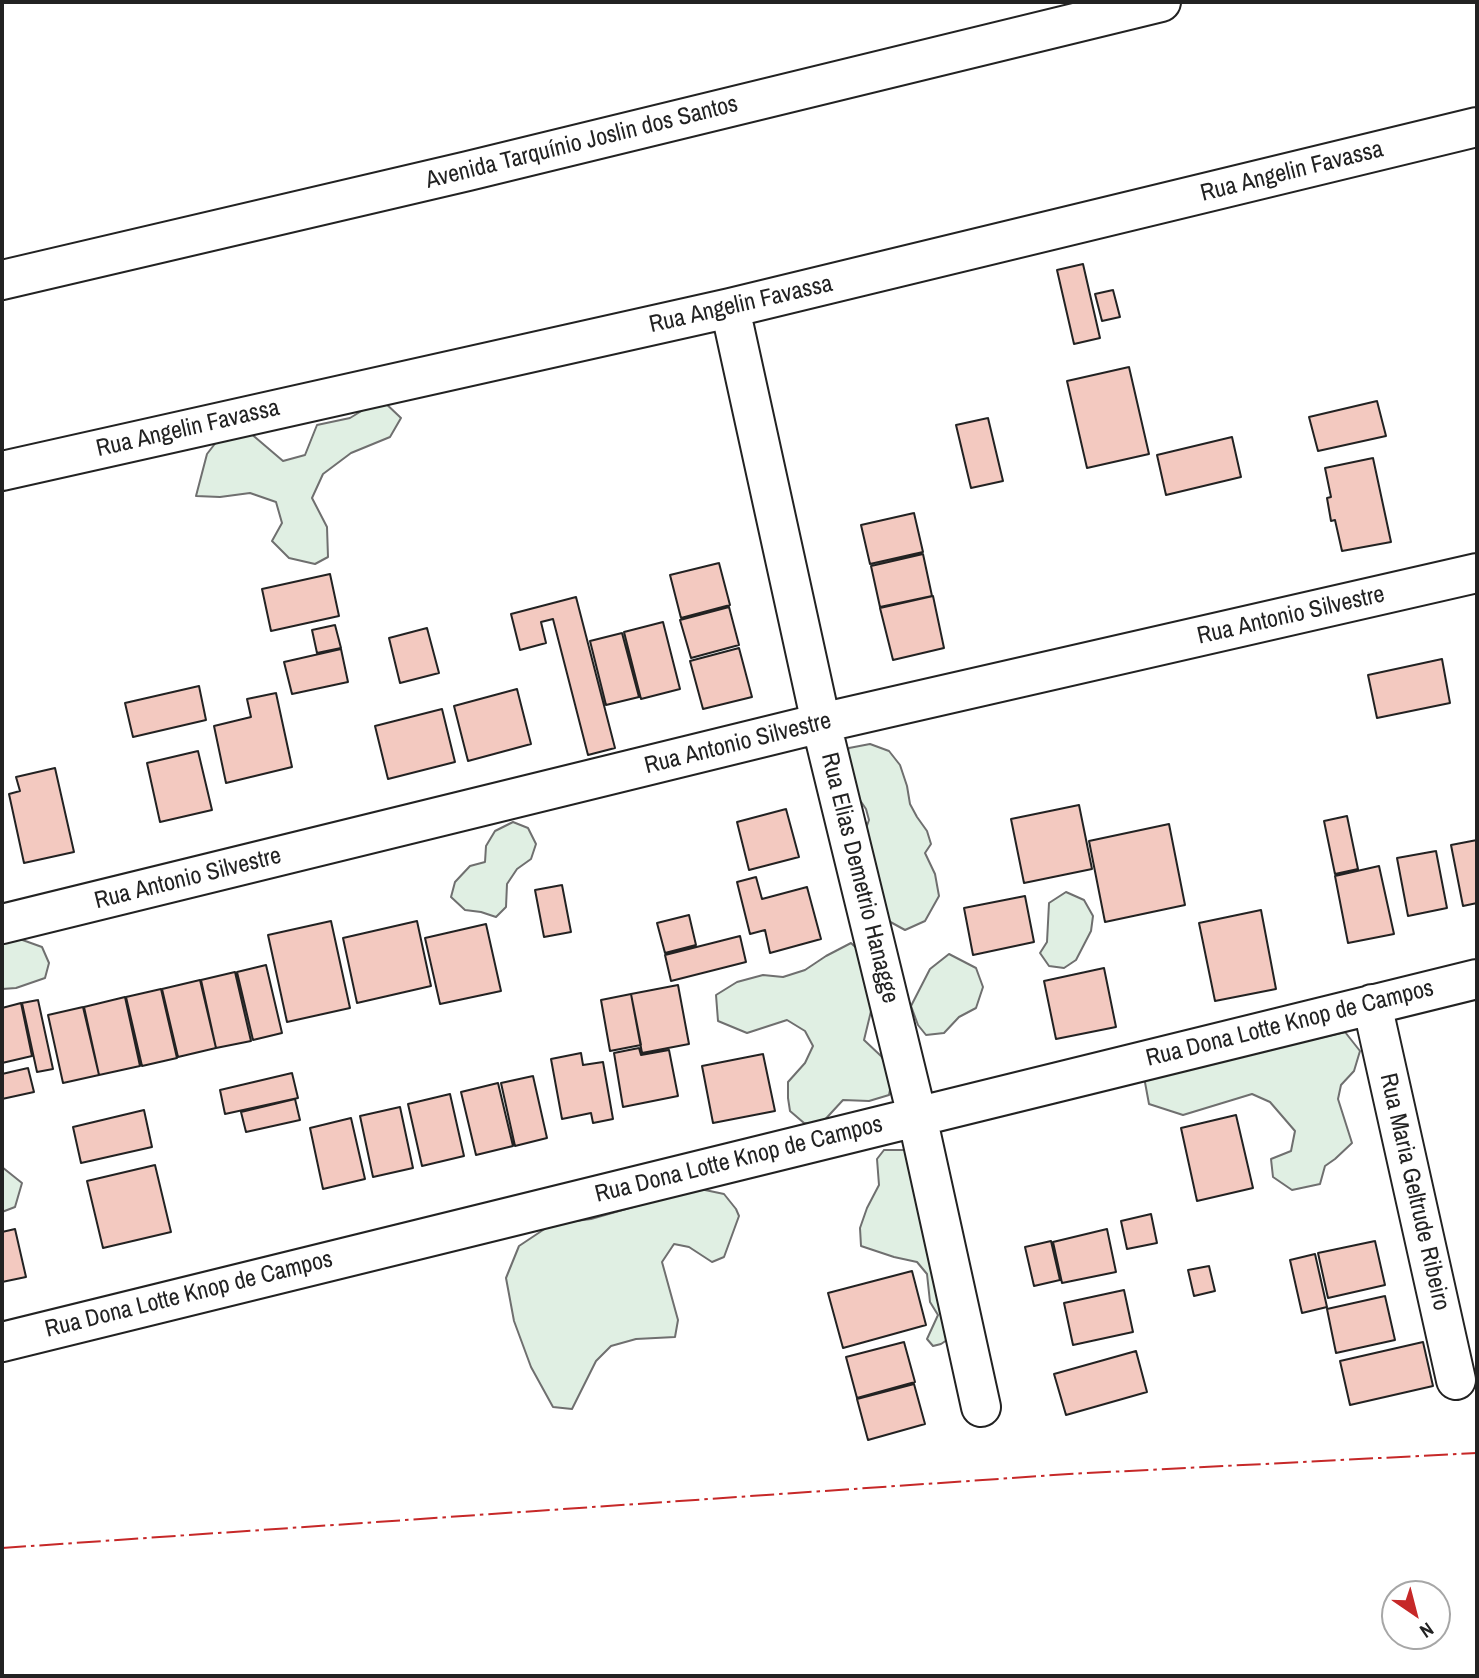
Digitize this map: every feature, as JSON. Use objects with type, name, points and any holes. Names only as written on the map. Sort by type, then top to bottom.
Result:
[{"type":"street","name":"Avenida Tarquínio Joslin dos Santos","points":[[2,280],[468,171],[1161,2]]},
{"type":"street","name":"Rua Angelin Favassa","points":[[2,471],[730,308],[1477,127]]},
{"type":"street","name":"Rua Elias Demetrio Hanagge","points":[[730,308],[821,723],[917,1116],[981,1407]]},
{"type":"street","name":"Rua Antonio Silvestre","points":[[2,924],[821,723],[1477,573]]},
{"type":"street","name":"Rua Dona Lotte Knop de Campos","points":[[2,1342],[1477,979]]},
{"type":"street","name":"Rua Maria Geltrude Ribeiro","points":[[1372,1004],[1456,1380]]},
{"type":"green space","points":[[381,399],[401,418],[390,437],[351,453],[323,474],[312,498],[327,527],[328,557],[315,564],[289,558],[272,541],[282,523],[276,502],[250,493],[220,497],[196,496],[207,454],[224,432],[242,426],[283,461],[305,455],[317,425],[350,418]]},
{"type":"green space","points":[[870,744],[889,751],[900,765],[910,804],[927,831],[931,844],[925,853],[935,874],[939,896],[925,921],[905,930],[885,919],[862,839],[869,820],[866,809],[855,793],[841,762],[849,748]]},
{"type":"green space","points":[[513,822],[528,828],[536,844],[531,859],[517,869],[507,884],[506,907],[496,917],[465,910],[451,897],[455,882],[470,866],[485,862],[486,846],[495,831]]},
{"type":"green space","points":[[1066,892],[1084,900],[1093,916],[1091,931],[1076,960],[1064,968],[1049,966],[1040,953],[1047,942],[1049,903]]},
{"type":"green space","points":[[2,938],[17,938],[42,947],[49,963],[45,978],[16,988],[2,989]]},
{"type":"green space","points":[[851,943],[867,958],[873,1003],[864,1040],[881,1056],[893,1075],[889,1095],[869,1101],[843,1100],[820,1125],[804,1123],[790,1111],[788,1082],[805,1063],[813,1046],[805,1031],[787,1020],[747,1033],[718,1021],[716,995],[737,982],[763,975],[783,977],[805,970]]},
{"type":"green space","points":[[949,954],[976,968],[983,987],[976,1008],[959,1017],[944,1033],[926,1035],[918,1025],[911,1006],[930,969]]},
{"type":"green space","points":[[1345,1032],[1360,1051],[1354,1071],[1341,1085],[1338,1099],[1352,1143],[1325,1166],[1320,1184],[1292,1190],[1273,1177],[1271,1159],[1291,1151],[1295,1131],[1270,1102],[1252,1094],[1183,1115],[1149,1104],[1144,1077],[1266,1041],[1315,1039]]},
{"type":"green space","points":[[884,1150],[908,1150],[953,1336],[941,1344],[933,1346],[927,1339],[938,1315],[930,1302],[927,1274],[917,1262],[861,1246],[860,1228],[879,1185],[877,1159]]},
{"type":"green space","points":[[2,1167],[22,1183],[15,1207],[2,1212]]},
{"type":"green space","points":[[686,1186],[724,1194],[736,1209],[739,1216],[724,1257],[712,1262],[689,1247],[674,1244],[662,1262],[678,1320],[675,1337],[636,1339],[611,1346],[596,1361],[572,1409],[553,1407],[531,1367],[514,1321],[506,1278],[519,1246],[552,1224],[591,1219],[640,1205],[663,1191]]},
{"type":"building","points":[[1083,264],[1100,338],[1074,344],[1057,270]]},
{"type":"building","points":[[1113,290],[1120,317],[1102,321],[1095,294]]},
{"type":"building","points":[[1129,367],[1149,454],[1087,468],[1067,381]]},
{"type":"building","points":[[1377,401],[1386,436],[1318,451],[1309,417]]},
{"type":"building","points":[[988,418],[1003,481],[971,488],[956,425]]},
{"type":"building","points":[[1232,437],[1241,477],[1166,495],[1157,455]]},
{"type":"building","points":[[1373,458],[1391,542],[1342,551],[1335,520],[1331,521],[1327,498],[1331,497],[1325,468]]},
{"type":"building","points":[[914,513],[923,552],[870,564],[861,525]]},
{"type":"building","points":[[923,554],[932,596],[880,607],[871,566]]},
{"type":"building","points":[[719,563],[730,605],[681,618],[670,575]]},
{"type":"building","points":[[330,574],[339,616],[271,631],[262,589]]},
{"type":"building","points":[[933,596],[944,648],[893,660],[880,608]]},
{"type":"building","points":[[576,597],[615,748],[588,755],[553,619],[541,622],[546,643],[520,650],[511,614]]},
{"type":"building","points":[[729,607],[739,645],[691,658],[680,620]]},
{"type":"building","points":[[663,622],[680,689],[641,699],[624,632]]},
{"type":"building","points":[[335,625],[341,648],[317,653],[312,630]]},
{"type":"building","points":[[427,628],[439,673],[400,683],[389,638]]},
{"type":"building","points":[[622,633],[639,697],[606,705],[590,641]]},
{"type":"building","points":[[739,648],[752,697],[703,709],[690,661]]},
{"type":"building","points":[[341,649],[348,682],[292,694],[284,662]]},
{"type":"building","points":[[1442,659],[1450,703],[1377,718],[1368,675]]},
{"type":"building","points":[[199,686],[206,720],[133,737],[125,703]]},
{"type":"building","points":[[517,689],[531,744],[468,761],[454,706]]},
{"type":"building","points":[[276,693],[292,767],[226,783],[214,726],[251,717],[247,699]]},
{"type":"building","points":[[442,709],[455,762],[388,779],[375,726]]},
{"type":"building","points":[[198,751],[212,810],[160,822],[147,763]]},
{"type":"building","points":[[55,768],[74,852],[24,863],[9,794],[20,791],[16,777]]},
{"type":"building","points":[[1079,805],[1092,869],[1024,883],[1011,819]]},
{"type":"building","points":[[786,809],[799,857],[749,870],[737,822]]},
{"type":"building","points":[[1347,816],[1358,869],[1335,874],[1324,821]]},
{"type":"building","points":[[1169,824],[1185,905],[1105,922],[1089,841]]},
{"type":"building","points":[[1477,840],[1477,903],[1463,906],[1451,845]]},
{"type":"building","points":[[1436,851],[1447,908],[1408,916],[1397,858]]},
{"type":"building","points":[[1379,866],[1394,934],[1348,943],[1335,876]]},
{"type":"building","points":[[756,877],[762,899],[807,887],[821,939],[770,953],[765,930],[750,934],[737,882]]},
{"type":"building","points":[[562,885],[571,932],[544,937],[535,890]]},
{"type":"building","points":[[1025,896],[1034,942],[973,955],[964,908]]},
{"type":"building","points":[[1261,910],[1276,989],[1215,1001],[1199,923]]},
{"type":"building","points":[[689,915],[696,945],[665,953],[657,923]]},
{"type":"building","points":[[331,921],[350,1008],[287,1022],[268,935]]},
{"type":"building","points":[[417,921],[431,986],[357,1003],[343,938]]},
{"type":"building","points":[[486,924],[501,991],[440,1004],[425,938]]},
{"type":"building","points":[[740,936],[746,962],[671,981],[665,955]]},
{"type":"building","points":[[266,965],[282,1033],[253,1040],[237,972]]},
{"type":"building","points":[[1104,968],[1116,1027],[1056,1039],[1044,981]]},
{"type":"building","points":[[235,972],[251,1041],[216,1048],[201,980]]},
{"type":"building","points":[[200,980],[216,1048],[178,1057],[162,989]]},
{"type":"building","points":[[678,985],[689,1044],[642,1053],[631,994]]},
{"type":"building","points":[[161,989],[177,1058],[142,1066],[126,997]]},
{"type":"building","points":[[631,994],[641,1045],[610,1051],[601,1000]]},
{"type":"building","points":[[125,997],[140,1066],[99,1075],[84,1007]]},
{"type":"building","points":[[38,1000],[53,1069],[37,1072],[22,1003]]},
{"type":"building","points":[[21,1003],[32,1056],[2,1063],[2,1008]]},
{"type":"building","points":[[83,1007],[99,1075],[63,1083],[48,1015]]},
{"type":"building","points":[[639,1048],[641,1055],[669,1050],[678,1096],[623,1107],[614,1053]]},
{"type":"building","points":[[581,1053],[583,1065],[603,1062],[613,1119],[593,1123],[591,1113],[562,1119],[551,1059]]},
{"type":"building","points":[[763,1054],[775,1111],[713,1123],[702,1066]]},
{"type":"building","points":[[28,1068],[34,1092],[2,1099],[2,1074]]},
{"type":"building","points":[[292,1073],[298,1098],[225,1114],[220,1090]]},
{"type":"building","points":[[533,1076],[547,1138],[515,1146],[501,1083]]},
{"type":"building","points":[[498,1083],[513,1146],[476,1155],[461,1092]]},
{"type":"building","points":[[450,1094],[464,1156],[422,1166],[408,1104]]},
{"type":"building","points":[[295,1099],[300,1120],[246,1132],[241,1112]]},
{"type":"building","points":[[400,1107],[413,1168],[373,1177],[360,1116]]},
{"type":"building","points":[[144,1110],[152,1147],[81,1163],[73,1127]]},
{"type":"building","points":[[1236,1115],[1253,1188],[1197,1201],[1181,1128]]},
{"type":"building","points":[[351,1118],[365,1179],[323,1189],[310,1128]]},
{"type":"building","points":[[155,1165],[171,1232],[103,1248],[87,1181]]},
{"type":"building","points":[[1151,1214],[1157,1243],[1127,1249],[1121,1221]]},
{"type":"building","points":[[15,1229],[26,1277],[2,1282],[2,1232]]},
{"type":"building","points":[[1107,1229],[1116,1272],[1062,1283],[1053,1242]]},
{"type":"building","points":[[1051,1241],[1060,1280],[1034,1286],[1025,1247]]},
{"type":"building","points":[[1375,1241],[1385,1285],[1328,1298],[1318,1253]]},
{"type":"building","points":[[1315,1254],[1327,1307],[1302,1313],[1290,1260]]},
{"type":"building","points":[[1209,1266],[1215,1291],[1194,1296],[1188,1270]]},
{"type":"building","points":[[912,1271],[926,1325],[843,1348],[828,1293]]},
{"type":"building","points":[[1124,1290],[1133,1332],[1073,1345],[1064,1303]]},
{"type":"building","points":[[1385,1296],[1395,1340],[1336,1353],[1327,1309]]},
{"type":"building","points":[[904,1342],[915,1382],[857,1398],[846,1357]]},
{"type":"building","points":[[1423,1342],[1433,1386],[1350,1405],[1340,1361]]},
{"type":"building","points":[[1136,1351],[1147,1392],[1066,1415],[1054,1374]]},
{"type":"building","points":[[914,1384],[925,1424],[868,1440],[857,1399]]},
{"type":"power","points":[[2,1548],[1069,1474],[1477,1453]]}]
